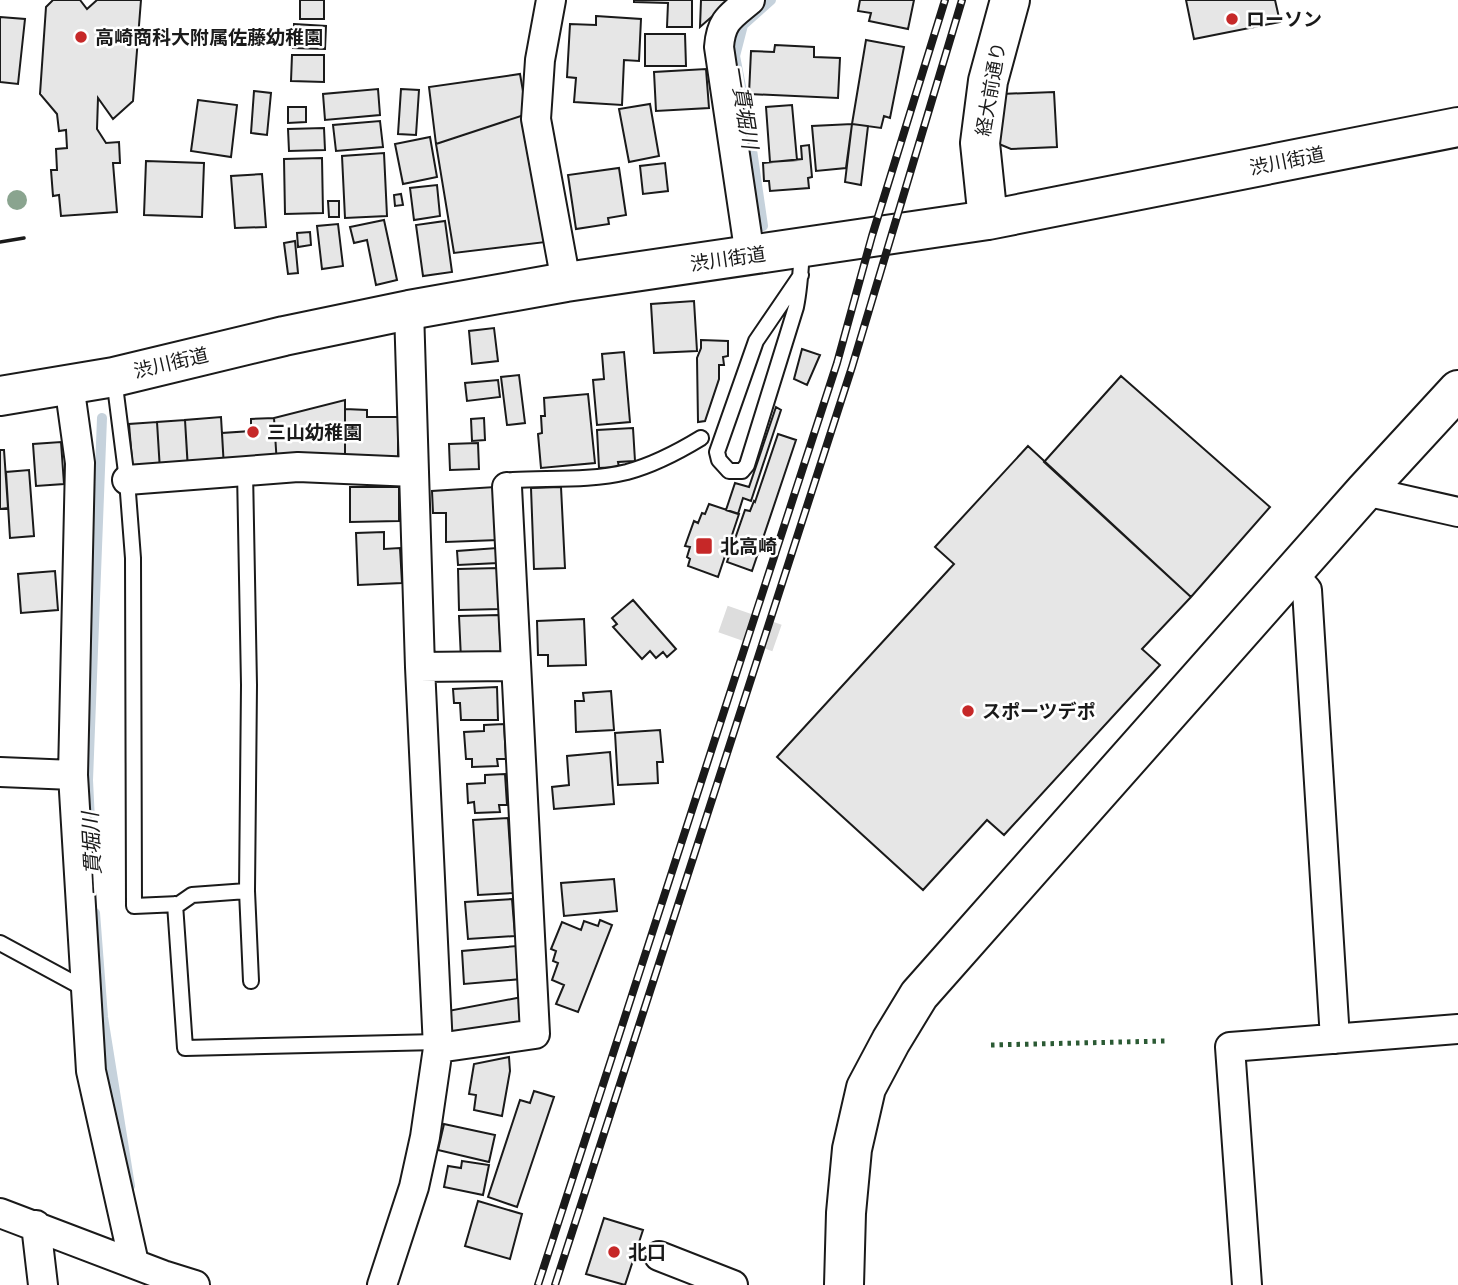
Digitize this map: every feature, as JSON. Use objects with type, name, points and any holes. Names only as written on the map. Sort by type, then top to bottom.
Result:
[{"type":"main road","name":"経大前通り","points":[[988,220],[980,143],[988,82],[1010,0]]},
{"type":"main road","name":"渋川街道","points":[[0,396],[114,377],[284,336],[566,282],[750,256],[802,262],[988,220],[1458,127]]},
{"type":"main road","points":[[844,1285],[846,1213],[852,1149],[866,1088],[919,995],[1365,491],[1458,390]]},
{"type":"street","points":[[551,0],[540,60],[536,118],[566,282]]},
{"type":"street","points":[[750,0],[727,18],[720,31],[719,47],[750,256]]},
{"type":"street","points":[[382,1285],[414,1186],[425,1137],[438,1045],[420,667],[409,310]]},
{"type":"street","points":[[69,384],[80,463],[73,775],[91,1071],[147,1268]]},
{"type":"street","points":[[127,480],[298,467],[414,472]]},
{"type":"street","points":[[438,1045],[535,1034],[507,487]]},
{"type":"street","points":[[1365,491],[1458,512]]},
{"type":"street","points":[[1293,573],[1307,590],[1335,1039]]},
{"type":"street","points":[[420,667],[516,666]]},
{"type":"street","points":[[0,772],[73,775]]},
{"type":"street","points":[[1247,1285],[1230,1047],[1458,1029]]},
{"type":"street","points":[[0,1213],[195,1285]]},
{"type":"street","points":[[36,1225],[43,1285]]},
{"type":"street","points":[[659,1256],[733,1285]]},
{"type":"lane","points":[[802,262],[796,307],[747,465],[742,471],[729,471],[719,460],[717,452],[746,366],[756,341],[802,262]]},
{"type":"lane","points":[[114,377],[127,480],[133,558],[134,906],[179,904],[192,895],[247,891]]},
{"type":"lane","points":[[507,487],[513,480],[591,477],[626,472],[673,454],[701,438]]},
{"type":"lane","points":[[245,471],[249,685],[247,891],[251,981]]},
{"type":"lane","points":[[175,904],[185,1048],[438,1045]]},
{"type":"lane","points":[[0,943],[85,989]]},
{"type":"building","points":[[53,0],[80,0],[87,9],[97,0],[141,0],[133,101],[113,119],[98,98],[97,129],[106,143],[119,142],[120,163],[113,163],[117,212],[61,216],[59,195],[53,196],[51,170],[57,170],[56,149],[67,148],[66,130],[59,131],[57,114],[40,94],[46,7]]},
{"type":"building","points":[[300,0],[324,0],[324,19],[300,19]]},
{"type":"building","points":[[634,0],[692,0],[692,27],[667,27],[668,3]]},
{"type":"building","points":[[701,0],[731,0],[700,27]]},
{"type":"building","points":[[860,0],[914,0],[908,29],[869,21],[871,13],[858,11]]},
{"type":"building","points":[[1186,0],[1275,0],[1280,22],[1194,39]]},
{"type":"building","points":[[596,16],[641,19],[639,61],[624,60],[622,105],[574,102],[576,78],[567,77],[570,24],[596,25]]},
{"type":"building","points":[[0,17],[25,19],[18,84],[0,82]]},
{"type":"building","points":[[294,24],[326,26],[325,49],[293,48]]},
{"type":"building","points":[[645,34],[685,34],[686,66],[645,66]]},
{"type":"building","points":[[866,40],[904,47],[890,118],[884,116],[881,128],[852,124]]},
{"type":"building","points":[[775,45],[814,47],[814,57],[840,58],[838,98],[749,94],[751,51],[774,52]]},
{"type":"building","points":[[292,55],[324,55],[324,82],[291,81]]},
{"type":"building","points":[[706,69],[709,108],[656,111],[654,72]]},
{"type":"building","points":[[520,74],[527,114],[436,144],[429,87]]},
{"type":"building","points":[[378,89],[380,115],[325,120],[323,94]]},
{"type":"building","points":[[401,89],[419,90],[416,135],[398,134]]},
{"type":"building","points":[[254,91],[271,93],[267,135],[251,133]]},
{"type":"building","points":[[1054,92],[1057,147],[1011,149],[999,144],[994,113],[1001,94]]},
{"type":"building","points":[[198,100],[237,105],[231,157],[191,151]]},
{"type":"building","points":[[650,104],[659,156],[629,162],[619,109]]},
{"type":"building","points":[[792,105],[797,160],[770,162],[766,107]]},
{"type":"building","points":[[288,107],[306,107],[306,122],[288,123]]},
{"type":"building","points":[[527,114],[546,242],[454,253],[436,144]]},
{"type":"building","points":[[380,121],[383,147],[336,151],[333,125]]},
{"type":"building","points":[[852,124],[868,126],[861,185],[845,182]]},
{"type":"building","points":[[852,124],[846,168],[816,171],[812,126]]},
{"type":"building","points":[[324,128],[325,150],[289,151],[288,129]]},
{"type":"building","points":[[430,137],[437,177],[403,184],[395,144]]},
{"type":"building","points":[[809,145],[812,177],[808,178],[809,188],[770,191],[769,181],[764,181],[763,163],[802,159],[801,146]]},
{"type":"building","points":[[384,153],[387,216],[345,218],[342,156]]},
{"type":"building","points":[[322,158],[323,213],[285,214],[284,159]]},
{"type":"building","points":[[146,161],[204,163],[202,217],[144,215]]},
{"type":"building","points":[[665,163],[668,191],[643,194],[640,166]]},
{"type":"building","points":[[619,168],[626,215],[608,218],[609,224],[576,229],[568,175]]},
{"type":"building","points":[[262,174],[266,227],[235,228],[231,176]]},
{"type":"building","points":[[437,185],[440,216],[414,220],[410,188]]},
{"type":"building","points":[[401,194],[403,205],[395,206],[394,195]]},
{"type":"building","points":[[328,201],[339,201],[339,217],[329,217]]},
{"type":"building","points":[[384,220],[397,280],[376,285],[367,240],[354,243],[350,227]]},
{"type":"building","points":[[445,221],[452,272],[423,276],[416,225]]},
{"type":"building","points":[[338,224],[343,266],[322,269],[317,226]]},
{"type":"building","points":[[310,232],[311,245],[298,247],[297,233]]},
{"type":"building","points":[[295,241],[298,273],[288,274],[284,243]]},
{"type":"building","points":[[694,301],[697,351],[654,353],[651,304]]},
{"type":"building","points":[[494,328],[498,361],[472,364],[469,331]]},
{"type":"building","points":[[701,340],[728,341],[728,356],[723,357],[724,365],[719,365],[719,379],[705,421],[698,422],[697,358]]},
{"type":"building","points":[[802,349],[820,355],[807,385],[794,379]]},
{"type":"building","points":[[624,352],[630,422],[597,425],[593,380],[604,379],[602,354]]},
{"type":"building","points":[[519,375],[525,423],[507,425],[501,377]]},
{"type":"building","points":[[1121,376],[1270,507],[1191,597],[1044,462]]},
{"type":"building","points":[[498,380],[500,397],[467,401],[465,383]]},
{"type":"building","points":[[588,394],[595,463],[541,468],[538,434],[542,433],[541,416],[545,416],[544,398]]},
{"type":"building","points":[[345,400],[345,464],[277,465],[274,418]]},
{"type":"building","points":[[776,407],[781,410],[751,501],[743,498],[738,514],[726,510],[735,483],[749,487]]},
{"type":"building","points":[[345,409],[367,410],[367,417],[398,417],[398,464],[345,464]]},
{"type":"building","points":[[221,417],[224,468],[188,471],[185,420]]},
{"type":"building","points":[[274,418],[277,465],[224,468],[222,433],[251,431],[251,419]]},
{"type":"building","points":[[484,418],[485,440],[472,441],[471,419]]},
{"type":"building","points":[[185,420],[188,469],[160,471],[157,422]]},
{"type":"building","points":[[157,422],[160,470],[133,472],[129,424]]},
{"type":"building","points":[[633,428],[635,461],[618,462],[619,467],[599,468],[597,430]]},
{"type":"building","points":[[778,434],[796,440],[752,571],[727,562],[745,510],[750,511],[755,502]]},
{"type":"building","points":[[61,442],[64,484],[36,486],[33,444]]},
{"type":"building","points":[[478,443],[479,469],[450,470],[449,444]]},
{"type":"building","name":"スポーツデポ","points":[[1028,446],[1191,597],[1142,649],[1160,665],[1004,835],[987,820],[923,890],[777,757],[954,564],[935,547]]},
{"type":"building","points":[[0,450],[4,450],[8,508],[0,509]]},
{"type":"building","points":[[29,470],[34,536],[10,538],[6,472]]},
{"type":"building","points":[[350,487],[399,487],[399,521],[350,522]]},
{"type":"building","points":[[495,487],[498,540],[446,542],[446,513],[433,513],[432,491]]},
{"type":"building","points":[[561,487],[565,568],[534,569],[531,488]]},
{"type":"building","points":[[709,504],[739,514],[718,577],[688,566],[690,547],[685,546],[694,521],[698,523]]},
{"type":"building","points":[[384,532],[384,549],[400,548],[402,583],[358,585],[356,533]]},
{"type":"building","points":[[497,548],[498,563],[458,565],[457,551]]},
{"type":"building","points":[[499,568],[500,609],[459,610],[458,569]]},
{"type":"building","points":[[55,571],[58,610],[21,613],[18,574]]},
{"type":"building","points":[[633,600],[676,649],[667,657],[663,652],[656,658],[650,651],[642,659],[613,627],[617,624],[612,618]]},
{"type":"building","points":[[499,615],[501,658],[461,659],[459,616]]},
{"type":"building","points":[[584,619],[586,665],[548,666],[548,655],[538,655],[537,621]]},
{"type":"building","points":[[497,687],[498,720],[461,720],[460,703],[454,703],[453,689]]},
{"type":"building","points":[[611,691],[614,730],[576,732],[575,701],[584,701],[583,693]]},
{"type":"building","points":[[504,724],[506,759],[497,759],[498,766],[472,767],[472,759],[466,759],[464,732],[484,731],[484,725]]},
{"type":"building","points":[[660,730],[663,762],[657,762],[658,783],[618,785],[615,733]]},
{"type":"building","points":[[610,752],[614,804],[554,809],[552,787],[569,785],[567,756]]},
{"type":"building","points":[[505,774],[507,805],[499,805],[500,812],[475,813],[474,802],[468,803],[467,784],[485,783],[485,775]]},
{"type":"building","points":[[508,818],[513,893],[478,895],[473,820]]},
{"type":"building","points":[[614,879],[617,911],[564,916],[561,883]]},
{"type":"building","points":[[512,899],[515,936],[468,939],[465,902]]},
{"type":"building","points":[[600,920],[612,925],[578,1012],[556,1004],[564,985],[552,980],[558,963],[553,961],[556,951],[551,949],[562,922],[581,930],[584,921],[598,926]]},
{"type":"building","points":[[517,946],[521,979],[464,984],[462,951]]},
{"type":"building","points":[[522,997],[527,1029],[450,1034],[448,1011]]},
{"type":"building","points":[[509,1057],[510,1071],[502,1116],[474,1110],[476,1095],[469,1094],[474,1064]]},
{"type":"building","points":[[534,1091],[554,1097],[517,1207],[488,1197],[520,1100],[530,1103]]},
{"type":"building","points":[[444,1124],[495,1135],[489,1162],[438,1150]]},
{"type":"building","points":[[462,1161],[489,1165],[483,1195],[444,1187],[448,1166],[461,1168]]},
{"type":"building","points":[[478,1201],[522,1214],[510,1259],[465,1246]]},
{"type":"building","name":"北口","points":[[604,1218],[643,1230],[625,1285],[586,1274]]},
{"type":"waterway","name":"一貫堀川","points":[[763,226],[748,122],[735,56],[743,25],[771,0]]},
{"type":"waterway","name":"一貫堀川","points":[[90,821],[88,780],[102,418]]},
{"type":"waterway","name":"一貫堀川","points":[[95,913],[103,1017],[130,1186]]},
{"type":"tunnel","points":[[723,619],[777,638]]},
{"type":"railway","points":[[538,1285],[837,363],[872,236],[945,0]]},
{"type":"railway","points":[[555,1285],[852,367],[962,0]]},
{"type":"hedge","points":[[991,1045],[1165,1041]]},
{"type":"wall","points":[[0,242],[24,238]]},
{"type":"place","name":"ローソン","points":[[1232,19]]},
{"type":"place","name":"高崎商科大附属佐藤幼稚園","points":[[81,37]]},
{"type":"place","name":"三山幼稚園","points":[[253,432]]},
{"type":"place","name":"北高崎","points":[[704,546]]},
{"type":"place","name":"スポーツデポ","points":[[968,711]]},
{"type":"place","name":"北口","points":[[614,1252]]}]
